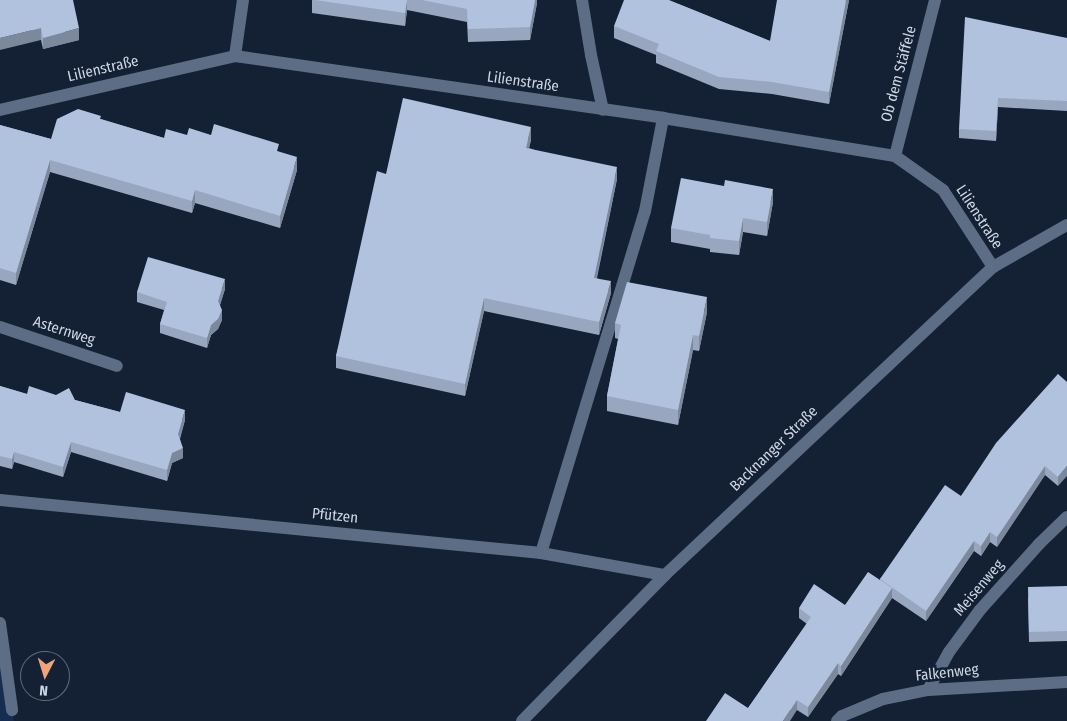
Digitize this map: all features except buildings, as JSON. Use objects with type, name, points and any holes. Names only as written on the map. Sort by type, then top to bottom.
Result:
[{"type":"street","points":[[235,56],[243,0]]},
{"type":"street","points":[[582,0],[591,55],[604,110]]},
{"type":"street","name":"Ob dem Stäffele","points":[[895,156],[935,0]]},
{"type":"street","name":"Lilienstraße","points":[[0,110],[235,56],[663,118],[895,156],[943,190],[993,267]]},
{"type":"street","points":[[541,553],[645,211],[663,118]]},
{"type":"street","name":"Backnanger Straße","points":[[522,721],[665,575],[993,267],[1067,225]]},
{"type":"street","name":"Asternweg","points":[[0,327],[117,366]]},
{"type":"street","name":"Pfützen","points":[[0,500],[541,553],[665,575]]},
{"type":"street","name":"Meisenweg","points":[[928,690],[949,652],[980,610],[1067,517]]},
{"type":"street","points":[[0,622],[12,710]]},
{"type":"street","name":"Falkenweg","points":[[837,721],[842,716],[883,699],[928,690],[1067,682]]},
{"type":"shaded area","points":[[0,622],[14,721],[0,721]]}]
